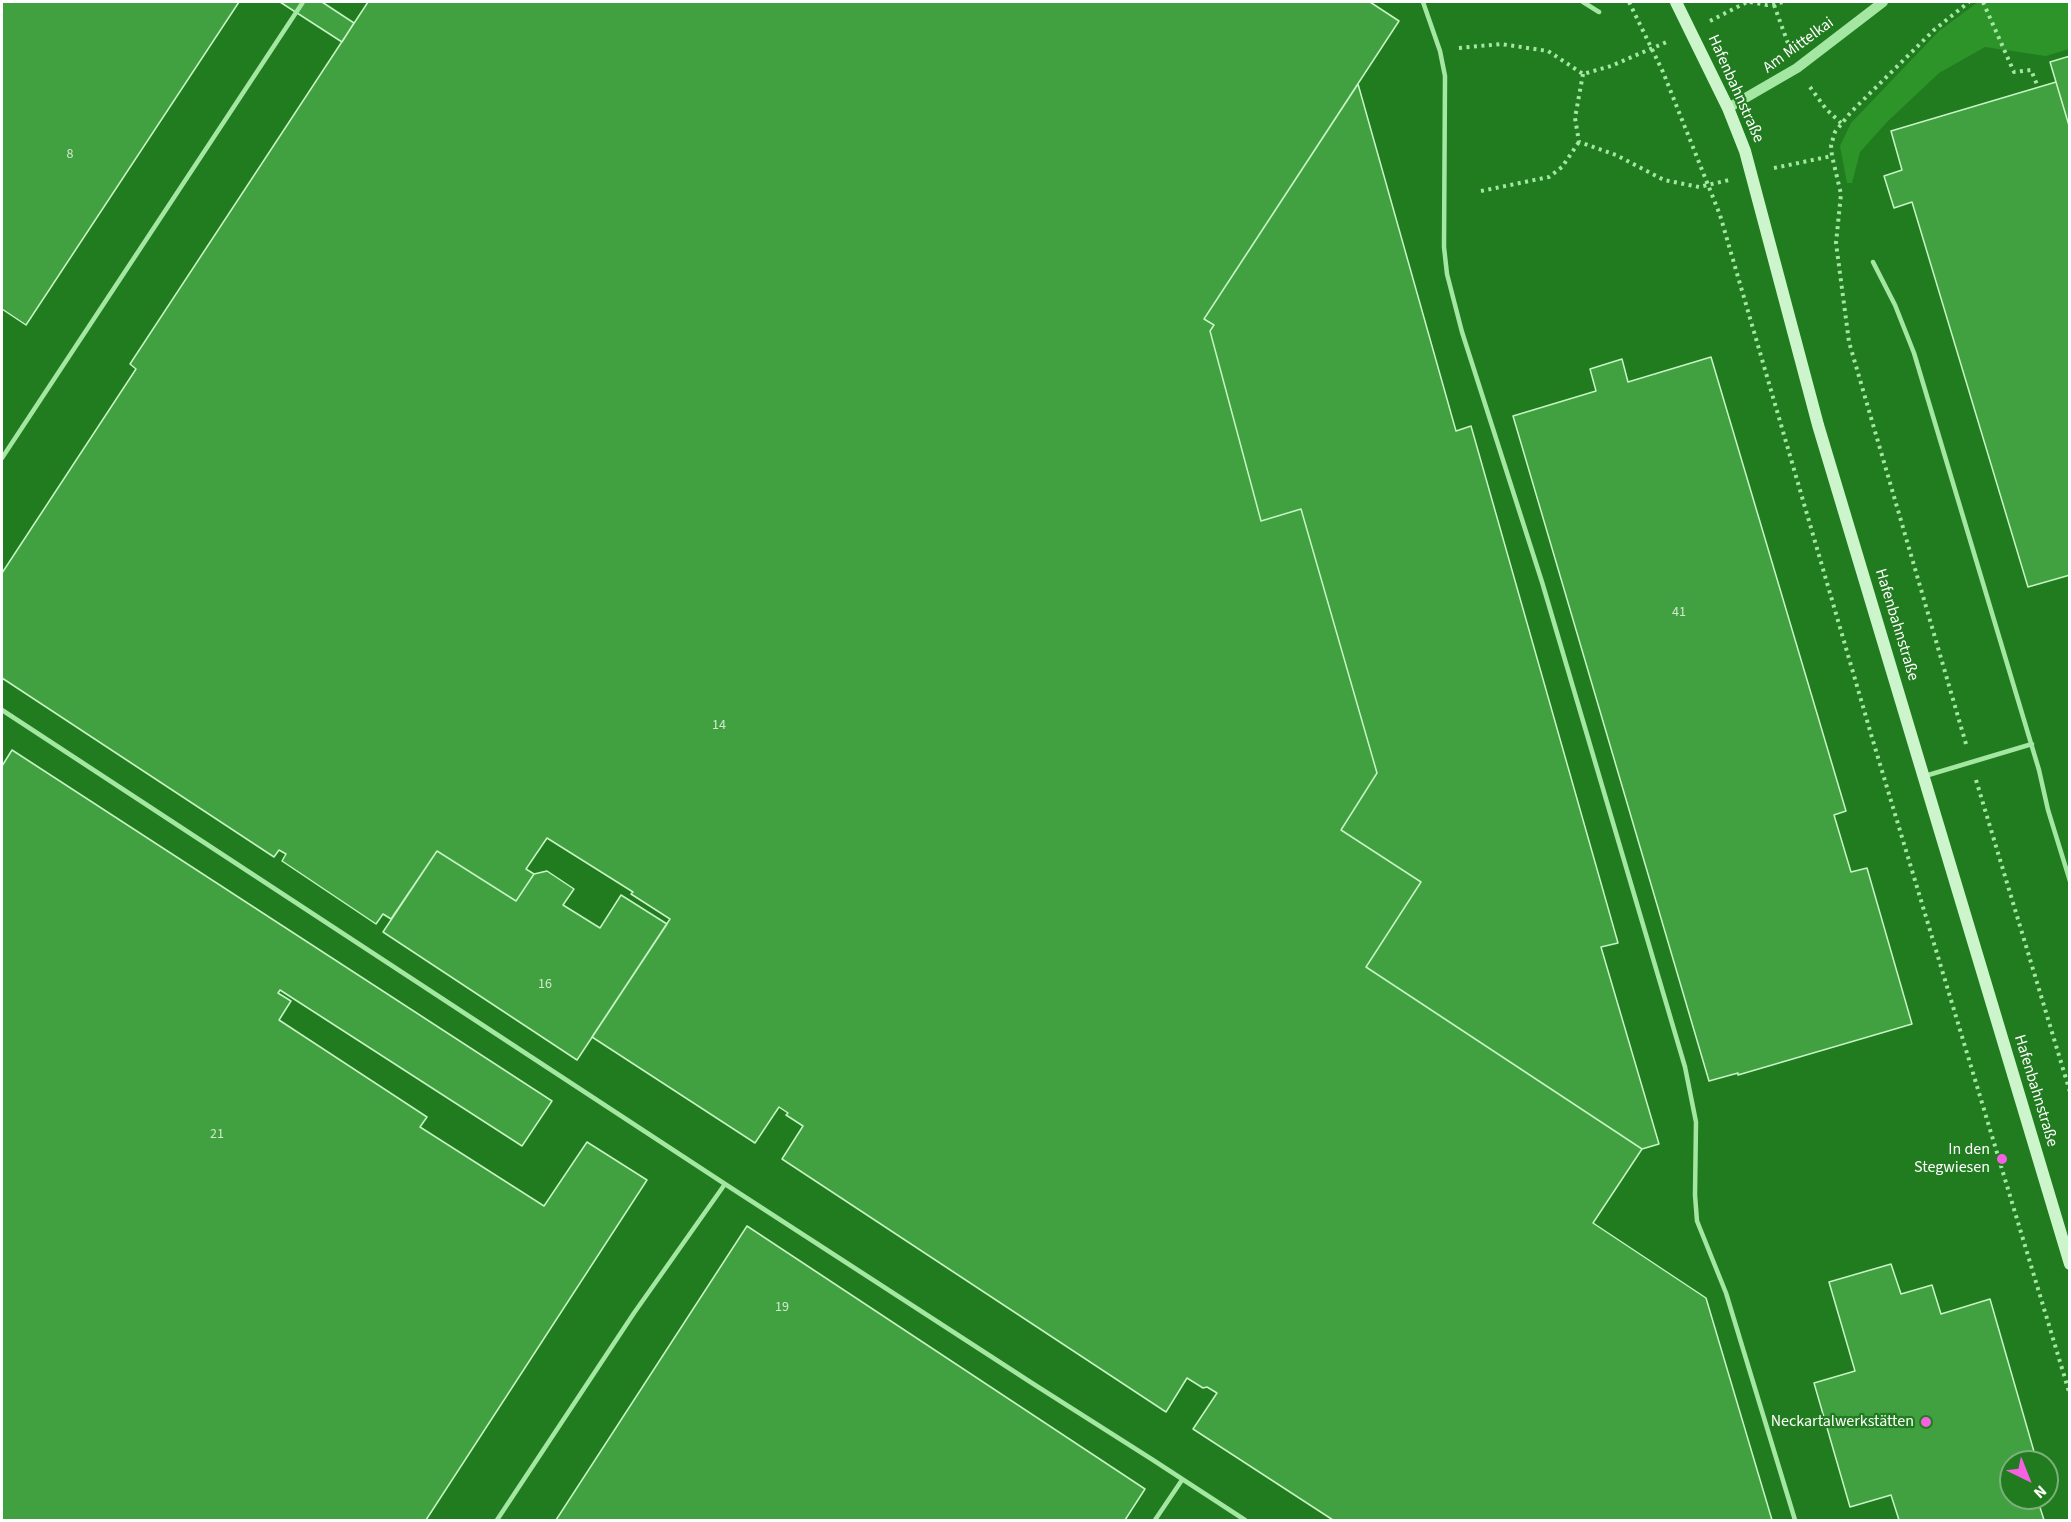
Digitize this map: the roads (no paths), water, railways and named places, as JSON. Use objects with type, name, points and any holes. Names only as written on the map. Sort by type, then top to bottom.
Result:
[{"type":"main road","name":"Hafenbahnstraße","points":[[1676,2],[1728,108],[1745,151],[1818,425],[2070,1264]]},
{"type":"street","name":"Am Mittelkai","points":[[1728,108],[1797,68],[1883,2]]},
{"type":"lane","points":[[2,458],[303,2]]},
{"type":"lane","points":[[1423,2],[1440,51],[1446,88],[1444,247],[1447,274],[1462,332],[1539,571],[1685,1067],[1696,1122],[1697,1221],[1726,1293],[1795,1521]]},
{"type":"lane","points":[[1583,2],[1599,12]]},
{"type":"lane","points":[[1873,262],[1895,304],[1914,353],[2032,744],[2048,810],[2070,881]]},
{"type":"lane","points":[[2,710],[725,1184],[1245,1521]]},
{"type":"lane","points":[[1924,777],[2032,744]]},
{"type":"lane","points":[[497,1521],[634,1313],[725,1184]]},
{"type":"lane","points":[[1155,1521],[1182,1480]]},
{"type":"place","name":"In den Stegwiesen","points":[[2002,1159]]},
{"type":"place","name":"Neckartalwerkstätten","points":[[1926,1422]]}]
